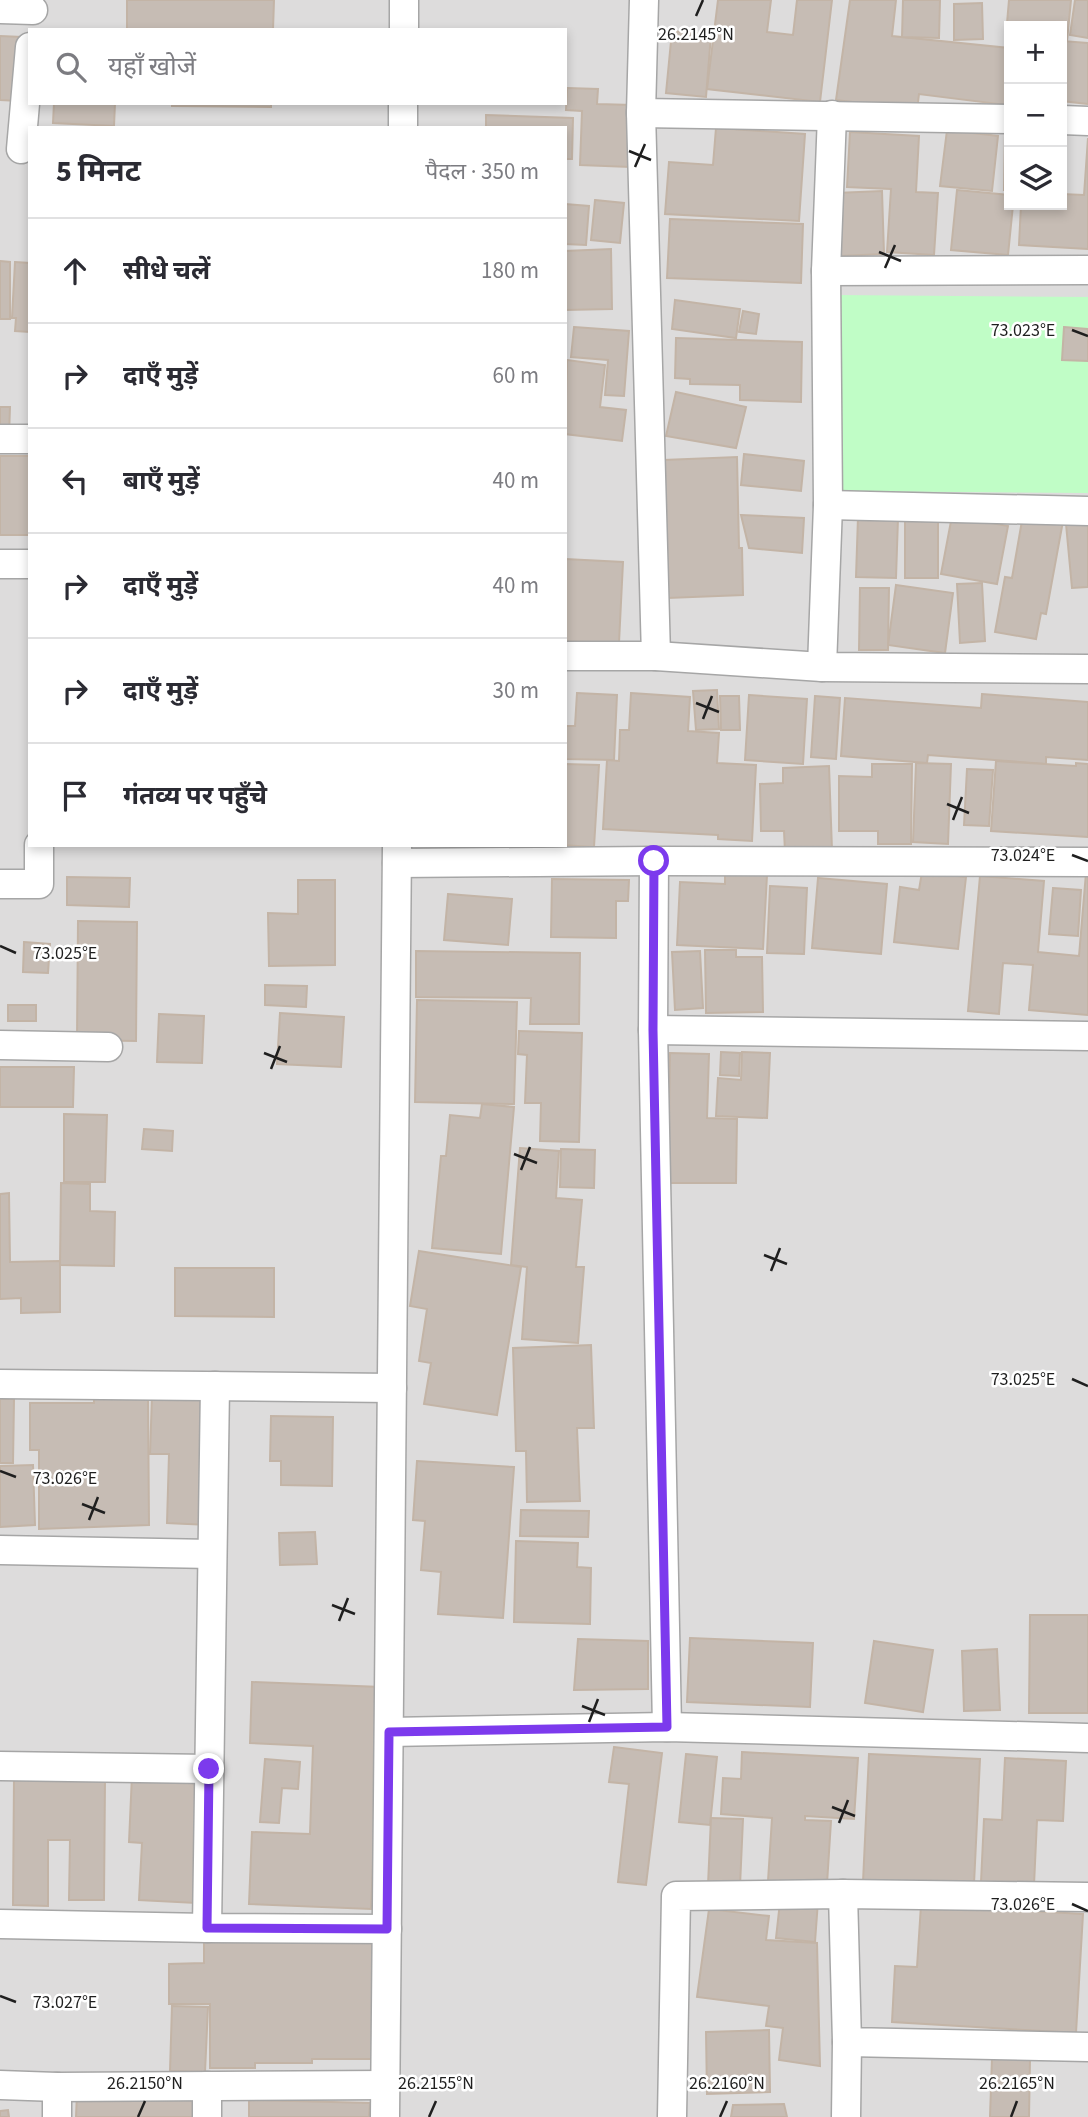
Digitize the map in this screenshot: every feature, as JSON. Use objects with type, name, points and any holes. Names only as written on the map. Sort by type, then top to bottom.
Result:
[{"type":"street","points":[[404,0],[404,28]]},
{"type":"street","points":[[644,0],[641,113],[656,656]]},
{"type":"street","points":[[0,9],[32,13]]},
{"type":"street","points":[[17,149],[28,63]]},
{"type":"street","points":[[403,105],[403,126]]},
{"type":"street","points":[[641,113],[1004,119]]},
{"type":"street","points":[[822,667],[828,505],[825,271],[832,115]]},
{"type":"street","points":[[1067,120],[1088,121]]},
{"type":"street","points":[[825,271],[1088,271]]},
{"type":"street","points":[[0,439],[28,439]]},
{"type":"street","points":[[828,505],[1088,511]]},
{"type":"street","points":[[0,564],[28,564]]},
{"type":"street","points":[[567,656],[656,656],[822,667],[1088,669]]},
{"type":"street","points":[[0,884],[38,884],[39,847]]},
{"type":"street","points":[[385,2117],[397,854],[654,861],[1088,862]]},
{"type":"street","points":[[654,861],[653,1030],[667,1727]]},
{"type":"street","points":[[653,1030],[1088,1036]]},
{"type":"street","points":[[0,1045],[108,1047]]},
{"type":"street","points":[[0,1384],[392,1388]]},
{"type":"street","points":[[207,1928],[215,1386]]},
{"type":"street","points":[[0,1550],[212,1554]]},
{"type":"street","points":[[389,1732],[667,1727],[1088,1738]]},
{"type":"street","points":[[0,1766],[209,1769]]},
{"type":"street","points":[[843,1894],[848,2042],[846,2117]]},
{"type":"street","points":[[672,2117],[676,1896],[1088,1896]]},
{"type":"street","points":[[0,1924],[387,1929]]},
{"type":"street","points":[[848,2042],[1088,2047]]},
{"type":"street","points":[[0,2085],[386,2085]]},
{"type":"street","points":[[207,2086],[207,2117]]},
{"type":"street","points":[[57,2087],[57,2117]]},
{"type":"shaded area","points":[[0,0],[1088,0],[1088,2117],[0,2117]]},
{"type":"green space","points":[[837,295],[1088,297],[1088,493],[834,491]]},
{"type":"building","points":[[127,0],[274,0],[273,28],[127,28]]},
{"type":"building","points":[[718,0],[771,0],[767,32],[793,35],[797,0],[832,0],[820,102],[707,89]]},
{"type":"building","points":[[850,0],[896,0],[892,36],[1004,47],[1004,105],[919,94],[917,110],[836,100]]},
{"type":"building","points":[[903,0],[940,0],[939,38],[902,37]]},
{"type":"building","points":[[1009,0],[1071,0],[1067,41],[1067,21],[1007,21]]},
{"type":"building","points":[[1075,0],[1088,0],[1088,38],[1070,35]]},
{"type":"building","points":[[982,3],[983,39],[954,40],[954,4]]},
{"type":"building","points":[[672,31],[711,35],[706,97],[666,93]]},
{"type":"building","points":[[0,36],[22,37],[18,101],[0,100]]},
{"type":"building","points":[[1067,41],[1088,43],[1088,104],[1067,102]]},
{"type":"building","points":[[567,88],[598,89],[597,104],[632,105],[630,167],[580,165],[582,111],[566,110]]},
{"type":"building","points":[[54,105],[115,105],[114,126],[53,123]]},
{"type":"building","points":[[271,105],[271,107],[172,106]]},
{"type":"building","points":[[486,115],[573,118],[572,159],[567,159],[567,126],[486,126]]},
{"type":"building","points":[[716,128],[805,134],[799,221],[665,214],[669,162],[713,165]]},
{"type":"building","points":[[947,130],[998,136],[992,191],[940,186]]},
{"type":"building","points":[[850,132],[919,136],[916,192],[938,193],[934,255],[887,252],[891,189],[847,187]]},
{"type":"building","points":[[1088,138],[1088,249],[1019,245],[1021,210],[1067,210],[1067,194],[1084,195]]},
{"type":"building","points":[[957,190],[1004,195],[1004,210],[1012,210],[1008,255],[951,250]]},
{"type":"building","points":[[882,191],[884,254],[839,256],[836,193]]},
{"type":"building","points":[[595,200],[624,203],[620,243],[591,240]]},
{"type":"building","points":[[567,204],[589,206],[586,245],[567,244]]},
{"type":"building","points":[[670,219],[803,224],[801,283],[667,278]]},
{"type":"building","points":[[611,249],[612,309],[567,310],[567,251]]},
{"type":"building","points":[[0,261],[10,262],[10,319],[0,319]]},
{"type":"building","points":[[15,262],[28,263],[28,332],[15,331],[16,318],[12,318]]},
{"type":"building","points":[[675,300],[740,309],[736,338],[672,329]]},
{"type":"building","points":[[743,311],[759,314],[756,334],[739,332]]},
{"type":"building","points":[[574,327],[629,331],[624,396],[605,395],[608,360],[571,357]]},
{"type":"building","points":[[1064,327],[1088,329],[1088,361],[1062,360]]},
{"type":"building","points":[[676,338],[802,342],[801,402],[740,400],[740,385],[690,384],[690,379],[675,378]]},
{"type":"building","points":[[567,360],[605,365],[600,407],[626,410],[622,441],[567,434]]},
{"type":"building","points":[[676,392],[746,407],[736,448],[666,436]]},
{"type":"building","points":[[0,407],[10,407],[9,436],[0,435]]},
{"type":"building","points":[[744,454],[804,461],[801,491],[741,485]]},
{"type":"building","points":[[0,456],[28,456],[28,535],[0,535]]},
{"type":"building","points":[[737,457],[743,595],[668,598],[664,460]]},
{"type":"building","points":[[741,515],[804,518],[802,553],[749,548]]},
{"type":"building","points":[[1023,515],[1063,521],[1046,614],[1041,613],[1036,639],[995,632],[1005,577],[1012,578]]},
{"type":"building","points":[[952,516],[1008,526],[997,584],[941,574]]},
{"type":"building","points":[[858,517],[898,518],[896,578],[856,577]]},
{"type":"building","points":[[905,521],[938,521],[938,578],[905,578]]},
{"type":"building","points":[[1088,522],[1088,587],[1072,588],[1066,524]]},
{"type":"building","points":[[567,559],[623,562],[619,643],[567,641]]},
{"type":"building","points":[[982,583],[985,641],[960,643],[957,584]]},
{"type":"building","points":[[896,585],[953,593],[945,653],[888,645]]},
{"type":"building","points":[[860,588],[889,588],[888,650],[859,650]]},
{"type":"building","points":[[717,690],[719,729],[696,730],[693,691]]},
{"type":"building","points":[[577,693],[617,695],[614,760],[567,759],[567,726],[575,726]]},
{"type":"building","points":[[631,693],[690,697],[688,731],[719,733],[717,763],[756,765],[752,841],[718,839],[718,835],[603,829],[607,760],[619,761],[620,730],[629,730]]},
{"type":"building","points":[[982,694],[1088,702],[1088,760],[1046,757],[1046,764],[928,755],[927,763],[841,756],[845,698],[981,708]]},
{"type":"building","points":[[749,695],[807,699],[803,764],[745,760]]},
{"type":"building","points":[[720,696],[739,696],[740,730],[721,730]]},
{"type":"building","points":[[815,696],[840,698],[836,759],[811,757]]},
{"type":"building","points":[[996,761],[1076,766],[1076,763],[1088,764],[1088,837],[991,831]]},
{"type":"building","points":[[916,763],[951,764],[948,844],[913,842]]},
{"type":"building","points":[[567,764],[599,765],[594,847],[567,845]]},
{"type":"building","points":[[872,764],[912,764],[911,844],[878,844],[878,831],[839,831],[839,776],[872,777]]},
{"type":"building","points":[[829,766],[832,850],[785,852],[784,831],[761,831],[760,784],[783,783],[783,768]]},
{"type":"building","points":[[967,769],[993,770],[989,826],[964,825]]},
{"type":"building","points":[[922,872],[966,877],[958,949],[894,942],[900,887],[919,890]]},
{"type":"building","points":[[725,873],[767,875],[763,949],[677,945],[680,882],[725,884]]},
{"type":"building","points":[[1086,873],[1088,1015],[1029,1010],[1033,965],[1003,963],[999,1014],[968,1011],[980,876],[1044,881],[1038,952],[1079,956]]},
{"type":"building","points":[[67,877],[130,878],[129,907],[67,905]]},
{"type":"building","points":[[818,878],[887,884],[881,954],[812,948]]},
{"type":"building","points":[[552,879],[629,880],[628,901],[616,901],[616,938],[551,937]]},
{"type":"building","points":[[298,880],[335,880],[335,965],[269,966],[268,913],[298,914]]},
{"type":"building","points":[[770,886],[807,888],[804,954],[767,953]]},
{"type":"building","points":[[1053,888],[1081,890],[1078,936],[1049,934]]},
{"type":"building","points":[[448,894],[512,899],[508,945],[444,940]]},
{"type":"building","points":[[78,921],[137,922],[136,1041],[77,1040]]},
{"type":"building","points":[[24,942],[50,944],[48,973],[23,972]]},
{"type":"building","points":[[705,950],[736,950],[736,957],[762,957],[763,1012],[706,1013]]},
{"type":"building","points":[[416,951],[580,953],[579,1024],[530,1024],[531,998],[416,997]]},
{"type":"building","points":[[700,951],[703,1008],[675,1010],[672,952]]},
{"type":"building","points":[[265,985],[307,986],[306,1007],[265,1005]]},
{"type":"building","points":[[417,1000],[517,1002],[514,1104],[415,1102]]},
{"type":"building","points":[[8,1005],[36,1005],[36,1021],[8,1021]]},
{"type":"building","points":[[280,1013],[344,1017],[341,1067],[277,1064]]},
{"type":"building","points":[[159,1014],[204,1016],[202,1063],[157,1062]]},
{"type":"building","points":[[519,1031],[582,1033],[579,1142],[540,1141],[541,1103],[525,1103],[527,1055],[518,1054]]},
{"type":"building","points":[[721,1052],[740,1053],[739,1076],[720,1075]]},
{"type":"building","points":[[742,1052],[770,1053],[767,1118],[716,1116],[718,1078],[741,1080]]},
{"type":"building","points":[[670,1053],[709,1054],[707,1118],[737,1119],[736,1183],[668,1183]]},
{"type":"building","points":[[0,1067],[74,1067],[73,1107],[0,1107]]},
{"type":"building","points":[[482,1104],[514,1107],[501,1254],[432,1248],[441,1156],[446,1156],[450,1115],[480,1118]]},
{"type":"building","points":[[64,1114],[107,1115],[105,1182],[64,1182]]},
{"type":"building","points":[[144,1129],[173,1131],[172,1151],[142,1149]]},
{"type":"building","points":[[520,1148],[559,1151],[556,1198],[582,1200],[576,1267],[584,1267],[578,1343],[522,1339],[527,1267],[511,1265]]},
{"type":"building","points":[[561,1149],[595,1150],[594,1188],[560,1187]]},
{"type":"building","points":[[61,1183],[90,1184],[90,1211],[115,1212],[114,1266],[60,1265]]},
{"type":"building","points":[[9,1193],[10,1262],[60,1261],[60,1312],[21,1313],[21,1298],[0,1299],[0,1194]]},
{"type":"building","points":[[419,1251],[521,1267],[497,1415],[424,1404],[431,1363],[419,1361],[427,1309],[410,1306]]},
{"type":"building","points":[[175,1268],[274,1268],[274,1317],[175,1316]]},
{"type":"building","points":[[591,1345],[594,1428],[577,1428],[580,1501],[527,1502],[526,1451],[516,1451],[513,1348]]},
{"type":"building","points":[[148,1396],[149,1525],[39,1529],[39,1450],[30,1450],[30,1403],[94,1403],[94,1397]]},
{"type":"building","points":[[152,1396],[214,1398],[208,1525],[167,1523],[169,1454],[150,1454]]},
{"type":"building","points":[[0,1399],[14,1399],[13,1463],[0,1463]]},
{"type":"building","points":[[271,1416],[333,1417],[332,1486],[281,1485],[281,1461],[270,1461]]},
{"type":"building","points":[[417,1461],[514,1467],[503,1618],[438,1614],[441,1572],[421,1570],[425,1521],[413,1520]]},
{"type":"building","points":[[33,1465],[35,1525],[0,1527],[0,1466]]},
{"type":"building","points":[[521,1510],[589,1511],[588,1537],[520,1536]]},
{"type":"building","points":[[315,1532],[317,1564],[280,1565],[279,1533]]},
{"type":"building","points":[[516,1541],[578,1543],[577,1567],[591,1568],[590,1624],[514,1622]]},
{"type":"building","points":[[1030,1615],[1088,1615],[1088,1713],[1029,1713]]},
{"type":"building","points":[[690,1638],[813,1643],[810,1707],[687,1702]]},
{"type":"building","points":[[578,1639],[648,1641],[648,1689],[574,1690]]},
{"type":"building","points":[[874,1641],[933,1650],[923,1712],[865,1703]]},
{"type":"building","points":[[997,1649],[1000,1710],[964,1711],[962,1651]]},
{"type":"building","points":[[252,1682],[381,1687],[371,1909],[249,1904],[252,1832],[310,1834],[313,1746],[250,1743]]},
{"type":"building","points":[[614,1747],[662,1753],[646,1885],[618,1882],[629,1784],[609,1782]]},
{"type":"building","points":[[742,1752],[858,1758],[854,1819],[805,1816],[805,1820],[831,1821],[827,1884],[768,1881],[772,1818],[721,1814],[723,1778],[741,1779]]},
{"type":"building","points":[[686,1754],[717,1757],[710,1825],[679,1822]]},
{"type":"building","points":[[869,1754],[980,1759],[974,1884],[909,1881],[909,1885],[863,1882]]},
{"type":"building","points":[[1005,1758],[1066,1761],[1063,1821],[1037,1820],[1034,1885],[981,1882],[984,1819],[1002,1820]]},
{"type":"building","points":[[265,1759],[300,1762],[298,1789],[282,1788],[279,1823],[260,1822]]},
{"type":"building","points":[[132,1775],[203,1779],[196,1903],[139,1900],[142,1843],[129,1842]]},
{"type":"building","points":[[14,1779],[105,1779],[104,1900],[69,1900],[70,1840],[48,1840],[48,1906],[13,1905]]},
{"type":"building","points":[[711,1818],[743,1819],[740,1886],[708,1885]]},
{"type":"building","points":[[818,1901],[815,1942],[776,1938],[780,1902]]},
{"type":"building","points":[[921,1905],[1083,1914],[1076,2033],[892,2022],[895,1966],[917,1967]]},
{"type":"building","points":[[709,1909],[769,1916],[766,1940],[817,1943],[820,2066],[779,2060],[783,2028],[766,2026],[769,2006],[697,1997]]},
{"type":"building","points":[[204,1937],[375,1937],[375,2059],[312,2059],[312,2063],[255,2063],[255,2068],[210,2068],[210,2004],[169,2004],[169,1964],[204,1963]]},
{"type":"building","points":[[172,2006],[208,2007],[205,2072],[170,2071]]},
{"type":"building","points":[[769,2030],[770,2092],[707,2094],[706,2032]]},
{"type":"building","points":[[992,2058],[1030,2059],[1029,2117],[990,2117]]},
{"type":"building","points":[[77,2093],[199,2096],[198,2117],[76,2117]]},
{"type":"building","points":[[249,2100],[370,2103],[369,2117],[249,2117]]},
{"type":"building","points":[[784,2104],[787,2117],[731,2117],[733,2105]]},
{"type":"building","points":[[8,2110],[9,2117],[0,2117],[0,2111]]},
{"type":"route","points":[[209,1769],[207,1928],[387,1929],[389,1732],[667,1727],[653,1030],[654,861]]}]
